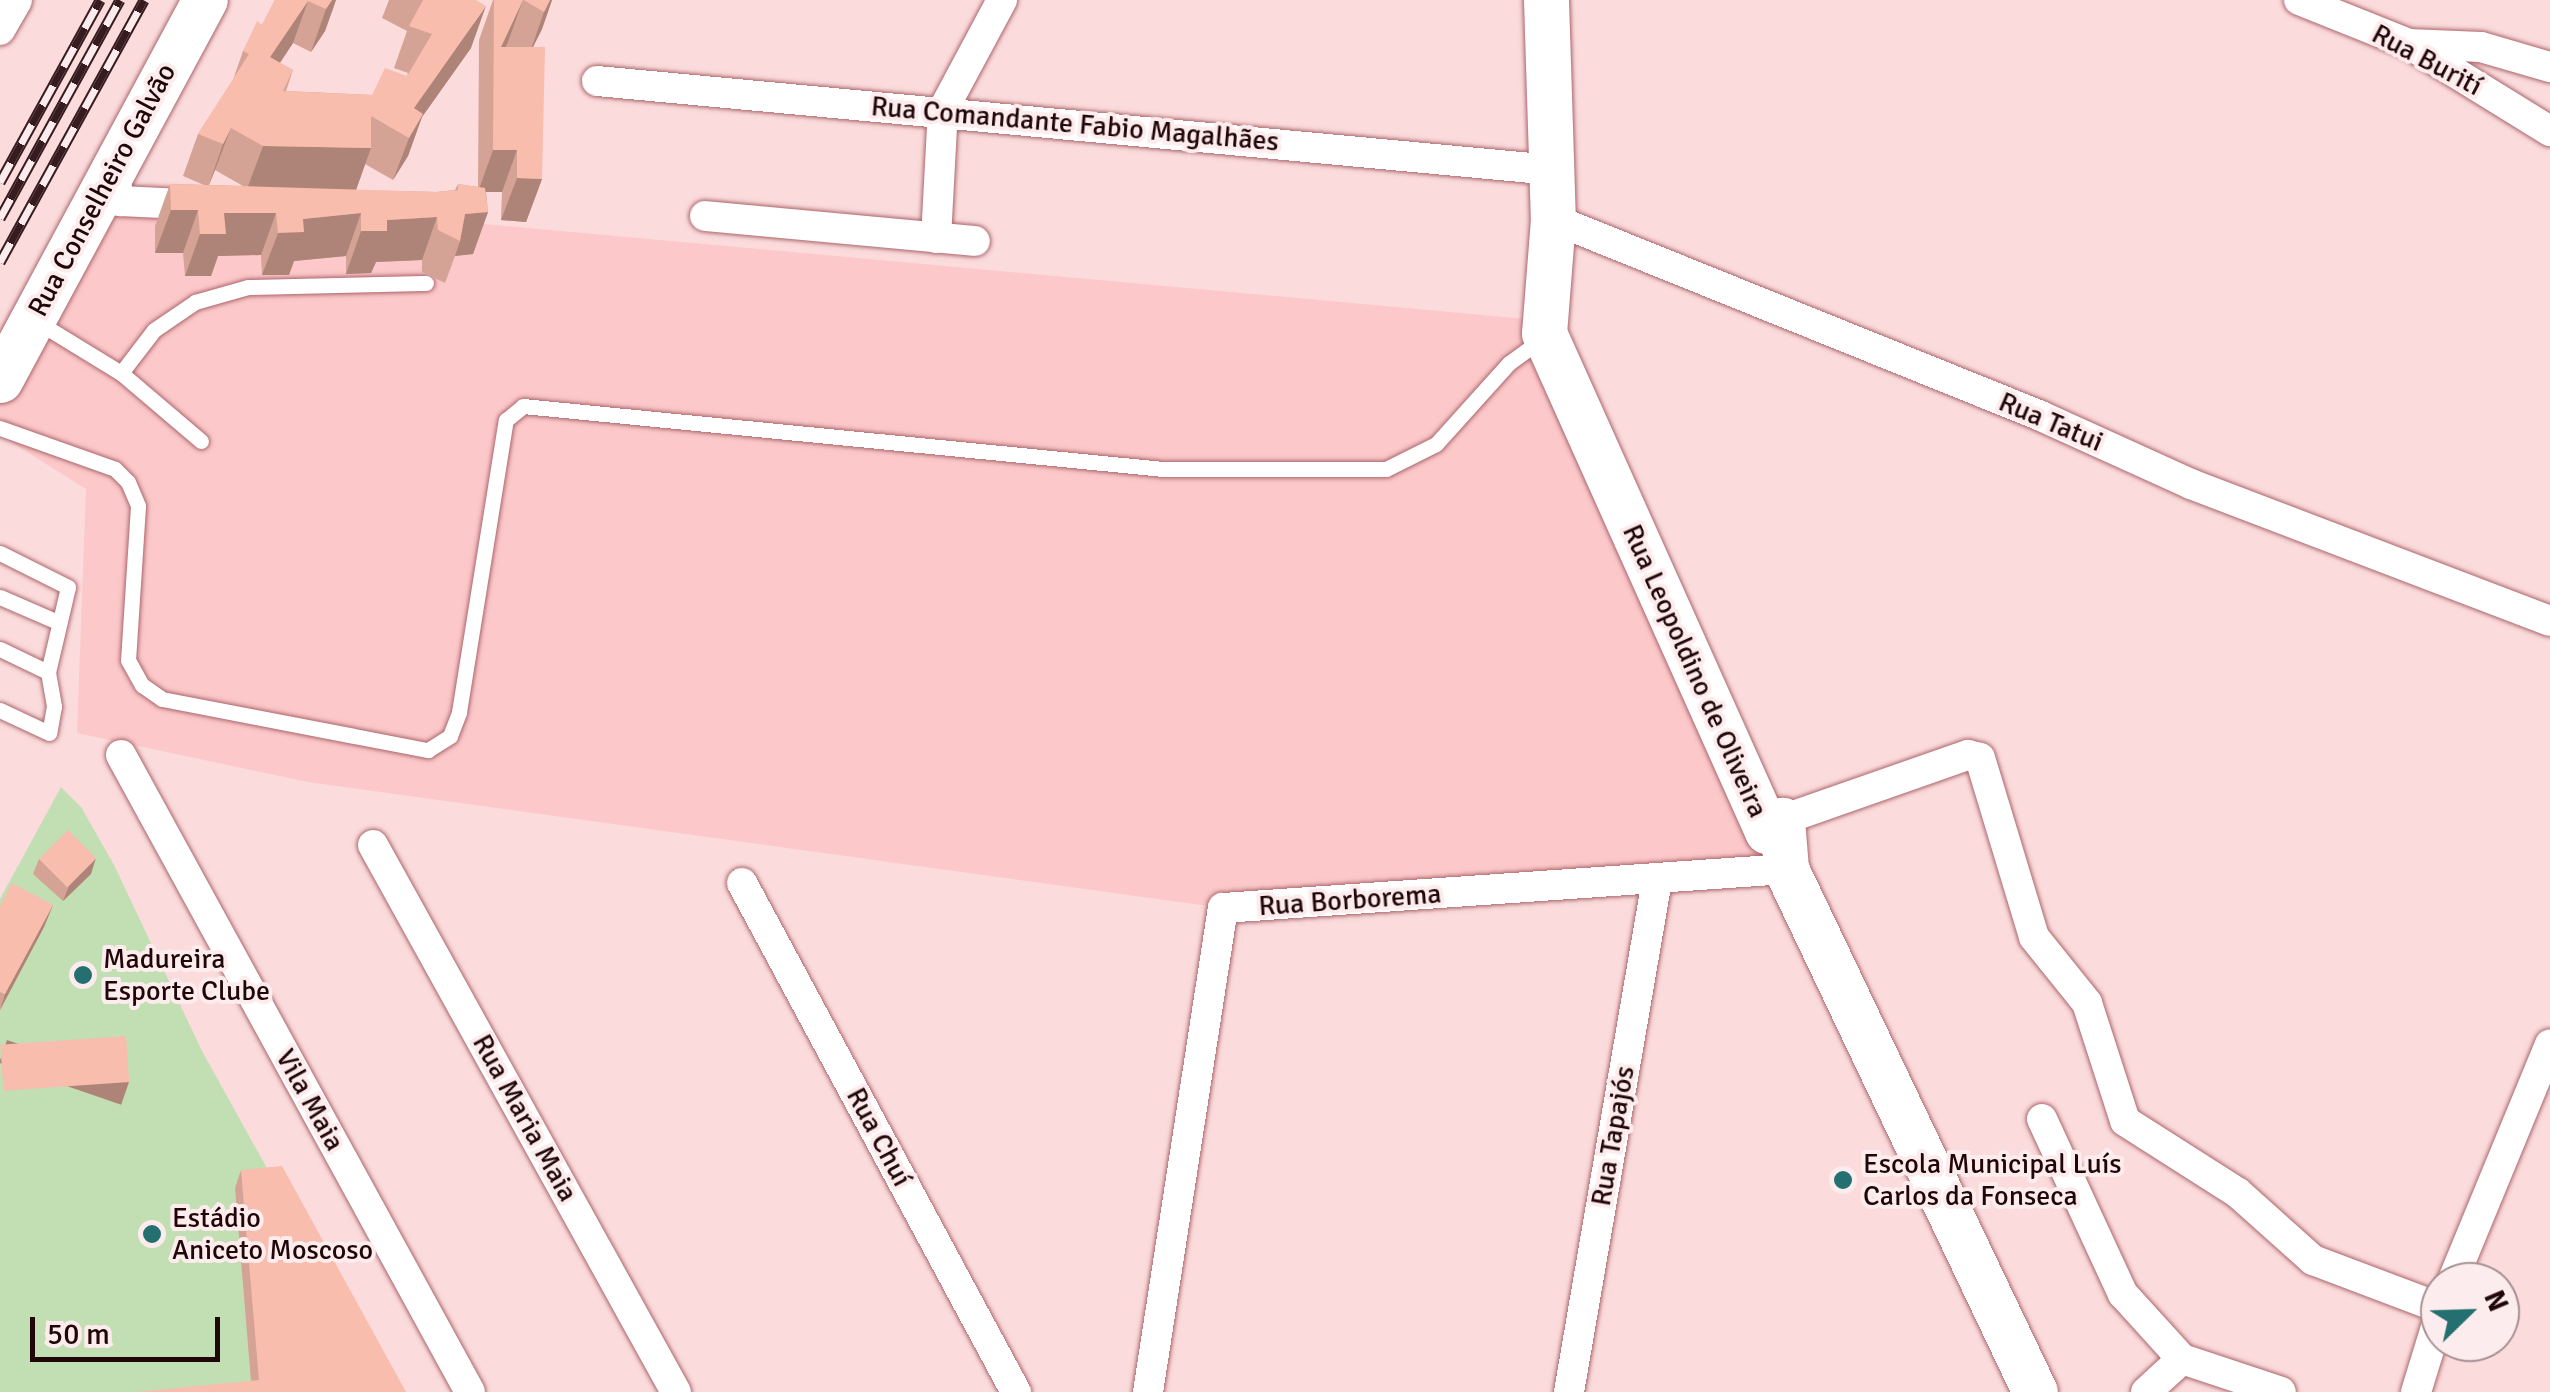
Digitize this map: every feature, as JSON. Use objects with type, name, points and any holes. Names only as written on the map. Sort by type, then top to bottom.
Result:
[{"type":"main road","name":"Rua Conselheiro Galvão","points":[[0,380],[206,0]]},
{"type":"main road","name":"Rua Leopoldino de Oliveira","points":[[1546,0],[1553,219],[1544,333],[1767,831],[1782,820]]},
{"type":"main road","name":"Rua Leopoldino de Oliveira","points":[[1782,820],[1786,869],[2035,1392]]},
{"type":"street","points":[[0,30],[17,0]]},
{"type":"street","points":[[936,238],[943,110],[1002,0]]},
{"type":"street","name":"Rua Burití","points":[[2299,0],[2408,44],[2550,131]]},
{"type":"street","points":[[2408,44],[2481,47],[2550,67]]},
{"type":"street","name":"Rua Comandante Fabio Magalhães","points":[[597,81],[943,110],[1552,170]]},
{"type":"street","points":[[112,169],[120,200],[237,206]]},
{"type":"street","points":[[705,216],[975,241]]},
{"type":"street","name":"Rua Tatui","points":[[1553,219],[2191,484],[2550,621]]},
{"type":"street","name":"Vila Maia","points":[[121,756],[470,1392]]},
{"type":"street","points":[[1782,820],[1968,756],[1980,758],[2034,937],[2086,1003],[2125,1120],[2238,1193],[2313,1260],[2420,1303]]},
{"type":"street","name":"Rua Maria Maia","points":[[373,845],[676,1392]]},
{"type":"street","name":"Rua Borborema","points":[[1148,1392],[1223,908],[1786,869]]},
{"type":"street","name":"Rua Tapajós","points":[[1570,1392],[1657,880]]},
{"type":"street","name":"Rua Chuí","points":[[742,883],[1016,1392]]},
{"type":"street","points":[[2460,1262],[2550,1044]]},
{"type":"street","points":[[2042,1119],[2123,1294],[2182,1358],[2281,1392]]},
{"type":"street","points":[[2146,1392],[2182,1358]]},
{"type":"street","points":[[2416,1392],[2425,1362]]},
{"type":"lane","points":[[122,373],[154,330],[195,302],[248,287],[426,283]]},
{"type":"lane","points":[[32,319],[122,373],[201,441]]},
{"type":"lane","points":[[0,428],[115,469],[128,482],[138,506],[128,660],[142,685],[162,699],[428,750],[450,736],[459,712],[506,420],[522,406],[558,404],[1164,470],[1386,469],[1436,444],[1544,333]]},
{"type":"lane","points":[[0,553],[68,587],[48,672],[54,706],[49,733],[0,710]]},
{"type":"lane","points":[[0,597],[60,623]]},
{"type":"lane","points":[[0,650],[48,672]]},
{"type":"shaded area","points":[[120,201],[374,214],[1560,322],[1786,869],[1223,908],[308,782],[77,733],[86,489],[0,435],[0,387]]},
{"type":"green space","name":"Estádio Aniceto Moscoso","points":[[61,787],[81,807],[114,865],[202,1051],[391,1392],[0,1392],[0,899]]},
{"type":"building","points":[[275,0],[332,0],[326,9],[308,1],[270,57],[293,70],[283,91],[372,95],[385,68],[407,76],[432,34],[409,26],[423,0],[476,0],[486,6],[414,108],[423,114],[409,138],[371,116],[371,148],[263,146],[231,128],[223,144],[198,134],[249,54],[243,51],[257,21],[262,25]]},
{"type":"building","points":[[494,0],[523,0],[501,47],[545,47],[542,179],[517,178],[517,150],[493,150]]},
{"type":"building","points":[[524,0],[550,0],[544,12]]},
{"type":"building","points":[[170,184],[436,192],[458,190],[458,184],[485,188],[488,212],[465,214],[460,241],[438,230],[437,217],[387,220],[387,231],[361,231],[361,213],[303,219],[304,232],[278,233],[276,213],[224,213],[226,234],[200,234],[198,210],[171,210]]},
{"type":"building","points":[[68,830],[96,858],[67,887],[39,859]]},
{"type":"building","points":[[12,883],[53,905],[5,994],[0,992],[0,906]]},
{"type":"building","points":[[126,1036],[129,1082],[4,1091],[0,1045]]},
{"type":"building","points":[[282,1166],[406,1392],[135,1392],[259,1380],[241,1170]]},
{"type":"railway","points":[[0,182],[100,0]]},
{"type":"railway","points":[[0,218],[120,0]]},
{"type":"railway","points":[[0,262],[144,0]]},
{"type":"place","name":"Madureira Esporte Clube","points":[[83,975]]},
{"type":"place","name":"Escola Municipal Luís Carlos da Fonseca","points":[[1843,1180]]},
{"type":"place","name":"Estádio Aniceto Moscoso","points":[[152,1234]]}]
